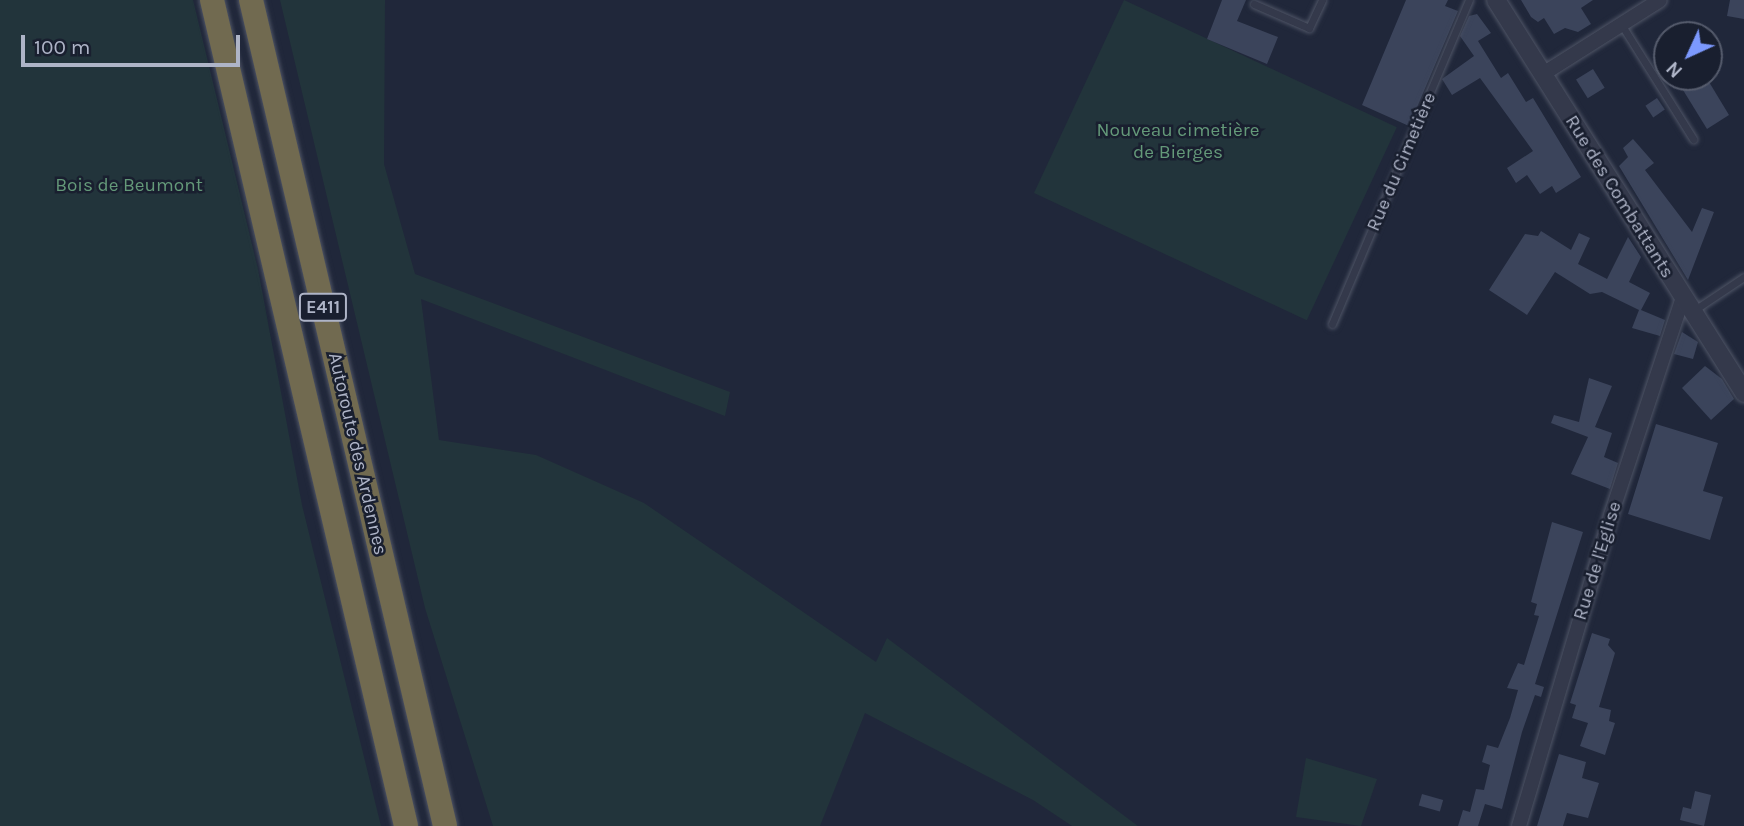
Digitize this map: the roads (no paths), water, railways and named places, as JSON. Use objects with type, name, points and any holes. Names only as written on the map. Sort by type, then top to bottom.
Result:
[{"type":"highway","name":"Autoroute des Ardennes","points":[[212,0],[406,826]]},
{"type":"highway","name":"Autoroute des Ardennes","points":[[251,0],[445,826]]},
{"type":"street","name":"Rue des Combattants","points":[[1496,0],[1744,393]]},
{"type":"street","points":[[1543,74],[1660,0]]},
{"type":"street","name":"Rue de l'Eglise","points":[[1520,826],[1611,515],[1687,304]]},
{"type":"lane","points":[[1254,4],[1309,28],[1322,0]]},
{"type":"lane","name":"Rue du Cimetière","points":[[1332,324],[1469,0]]},
{"type":"lane","points":[[1621,24],[1693,139]]},
{"type":"lane","points":[[1687,304],[1744,277]]},
{"type":"park label","name":"Nouveau cimetière de Bierges","points":[[1178,142]]},
{"type":"park label","name":"Bois de Beumont","points":[[129,186]]}]
